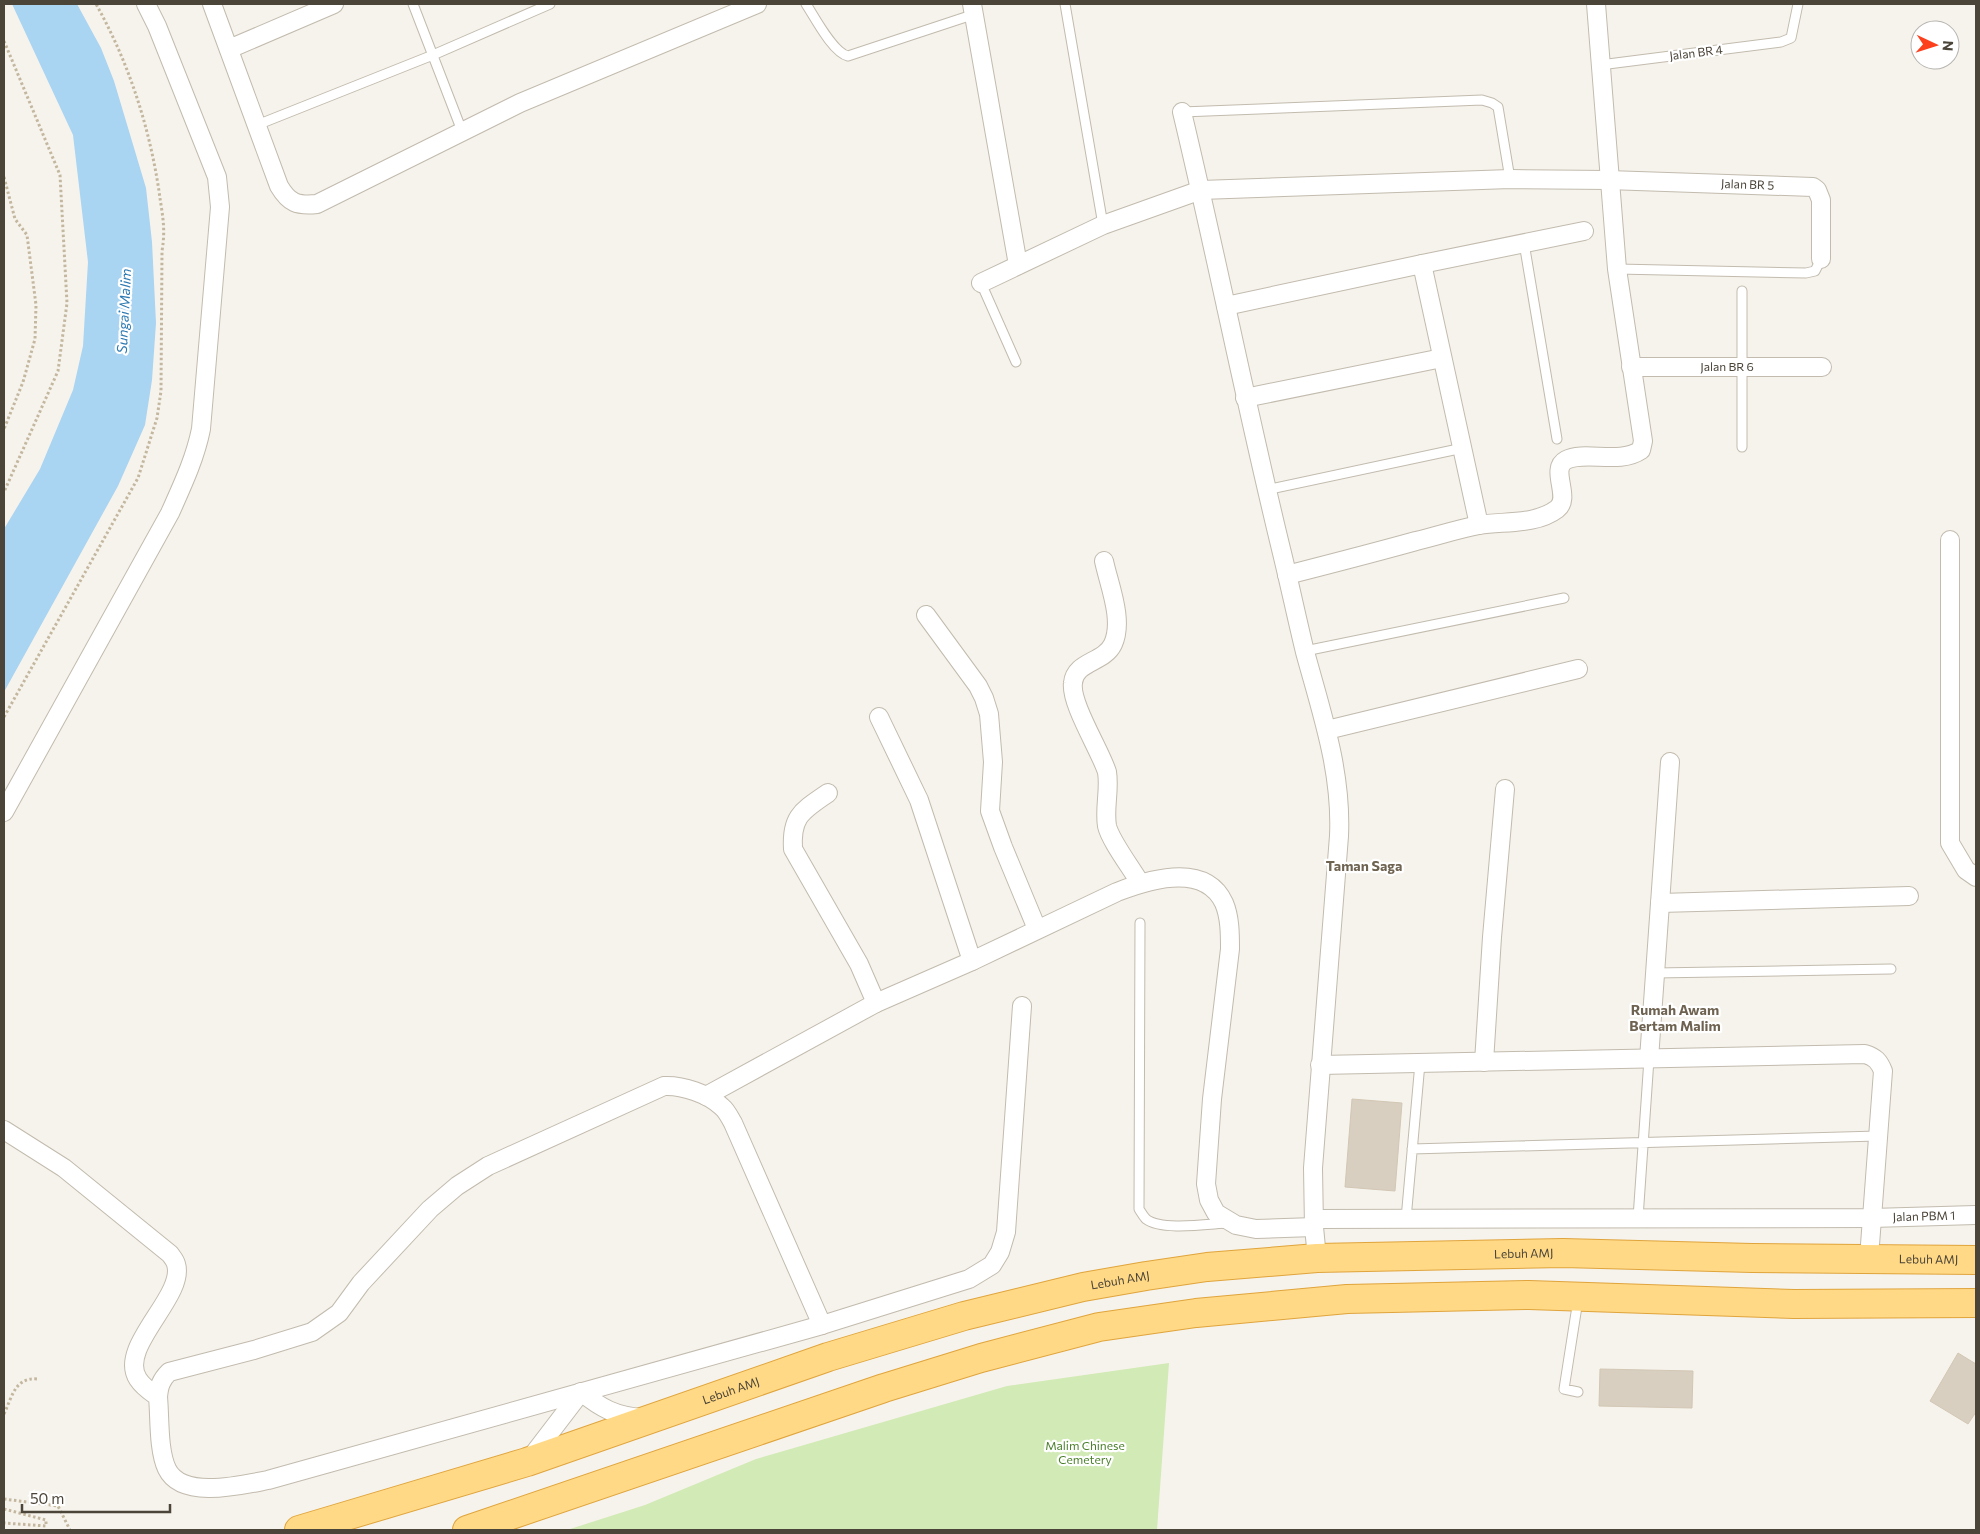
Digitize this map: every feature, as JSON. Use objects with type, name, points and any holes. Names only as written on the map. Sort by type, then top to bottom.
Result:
[{"type":"highway","name":"Lebuh AMJ","points":[[299,1530],[527,1462],[828,1357],[1014,1302],[1155,1274],[1207,1267],[1317,1258],[1563,1253],[1752,1258],[1976,1260]]},
{"type":"highway","points":[[1941,1259],[1976,1256]]},
{"type":"highway","points":[[467,1530],[884,1388],[981,1358],[1099,1327],[1196,1313],[1346,1299],[1529,1295],[1794,1304],[1976,1303]]},
{"type":"street","points":[[4,812],[170,513],[189,472],[199,437],[218,230],[219,191],[217,177],[158,26],[146,4]]},
{"type":"street","points":[[212,4],[279,186],[284,195],[294,203],[303,205],[317,204],[520,103],[757,4]]},
{"type":"street","points":[[229,49],[311,9],[334,4]]},
{"type":"street","points":[[1287,575],[1479,525],[1544,516],[1558,508],[1561,502],[1560,472],[1562,463],[1567,459],[1576,457],[1626,456],[1641,450],[1643,441],[1617,269],[1608,180],[1596,4]]},
{"type":"street","points":[[973,9],[1018,265]]},
{"type":"street","points":[[1182,112],[1201,190],[1266,490],[1305,651],[1327,730],[1338,783],[1340,809],[1313,1168],[1317,1258]]},
{"type":"street","points":[[981,283],[1103,224],[1201,190],[1510,179],[1608,180]]},
{"type":"street","name":"Jalan BR 5","points":[[1608,180],[1813,187],[1817,190],[1821,200],[1821,259]]},
{"type":"street","points":[[1226,306],[1584,231]]},
{"type":"street","points":[[1422,264],[1479,525]]},
{"type":"street","points":[[1246,398],[1442,358]]},
{"type":"street","name":"Jalan BR 6","points":[[1632,367],[1822,367]]},
{"type":"street","points":[[1950,540],[1950,843],[1966,870],[1976,877]]},
{"type":"street","points":[[1104,561],[1116,613],[1115,636],[1108,651],[1080,668],[1074,676],[1072,684],[1086,725],[1107,772],[1108,830],[1140,883]]},
{"type":"street","points":[[926,615],[978,686],[984,698],[988,714],[993,762],[990,811],[1003,847],[1038,928]]},
{"type":"street","points":[[1327,730],[1578,669]]},
{"type":"street","points":[[879,717],[919,800],[972,961]]},
{"type":"street","points":[[1649,1059],[1670,762]]},
{"type":"street","points":[[1484,1062],[1492,937],[1506,789]]},
{"type":"street","points":[[828,793],[810,805],[795,821],[792,831],[793,849],[859,964],[876,1003]]},
{"type":"street","points":[[706,1096],[876,1003],[972,961],[1038,928],[1140,883],[1166,878],[1194,878],[1213,887],[1224,903],[1230,925],[1230,948],[1212,1098],[1206,1184],[1209,1200],[1216,1213],[1230,1222]]},
{"type":"street","points":[[1660,903],[1909,896]]},
{"type":"street","points":[[822,1325],[733,1123],[723,1107],[706,1096],[673,1086],[664,1086],[488,1166],[457,1186],[430,1209],[361,1284],[340,1313],[312,1332],[254,1350],[169,1372],[159,1386],[158,1396],[162,1445],[168,1470],[178,1481],[191,1486],[208,1488],[268,1480],[822,1325],[969,1279],[992,1265],[1000,1252],[1006,1232],[1022,1006]]},
{"type":"street","points":[[1320,1065],[1865,1054],[1874,1056],[1880,1062],[1883,1071],[1869,1258]]},
{"type":"street","points":[[4,1130],[64,1168],[170,1254],[176,1263],[176,1282],[135,1354],[134,1368],[137,1379],[148,1390],[158,1396]]},
{"type":"street","name":"Jalan PBM 1","points":[[1230,1222],[1256,1229],[1314,1223],[1406,1219],[1872,1218],[1976,1215]]},
{"type":"street","points":[[580,1392],[599,1406],[624,1416],[654,1418]]},
{"type":"street","points":[[527,1462],[580,1392]]},
{"type":"lane","points":[[414,4],[462,131]]},
{"type":"lane","points":[[256,125],[433,55],[550,4]]},
{"type":"lane","points":[[806,4],[832,44],[840,52],[848,56],[973,9]]},
{"type":"lane","points":[[1066,4],[1103,224]]},
{"type":"lane","name":"Jalan BR 4","points":[[1600,65],[1781,42],[1791,38],[1798,4]]},
{"type":"lane","points":[[1182,112],[1482,100],[1498,107],[1510,179]]},
{"type":"lane","points":[[1524,243],[1557,439]]},
{"type":"lane","points":[[1617,269],[1806,273],[1815,271],[1821,259]]},
{"type":"lane","points":[[981,283],[1016,362]]},
{"type":"lane","points":[[1742,291],[1742,447]]},
{"type":"lane","points":[[1266,490],[1463,448]]},
{"type":"lane","points":[[1305,651],[1564,598]]},
{"type":"lane","points":[[1140,923],[1139,1209],[1146,1219],[1157,1224],[1169,1226],[1230,1222]]},
{"type":"lane","points":[[1655,973],[1891,969]]},
{"type":"lane","points":[[1638,1218],[1649,1059]]},
{"type":"lane","points":[[1406,1219],[1420,1063]]},
{"type":"lane","points":[[1412,1149],[1878,1136]]},
{"type":"lane","points":[[1578,1392],[1564,1389],[1579,1297]]},
{"type":"path","points":[[4,718],[138,478],[158,408],[161,390],[162,251],[165,231],[155,162],[134,88],[113,34],[96,4]]},
{"type":"path","points":[[4,41],[60,175],[67,303],[58,371],[4,492]]},
{"type":"path","points":[[4,177],[15,219],[27,235],[36,305],[35,339],[23,382],[4,430]]},
{"type":"path","points":[[4,1414],[17,1385],[28,1378],[37,1379]]},
{"type":"path","points":[[4,1500],[58,1506],[70,1530]]},
{"type":"path","points":[[4,1509],[46,1520],[46,1526],[4,1523]]},
{"type":"green space","name":"Malim Chinese Cemetery","points":[[1169,1363],[1157,1530],[567,1530],[645,1505],[756,1459],[1007,1386]]},
{"type":"water","name":"Sungai Malim","points":[[12,4],[77,4],[101,48],[114,81],[146,188],[152,242],[156,323],[152,380],[145,425],[118,486],[4,692],[4,529],[40,469],[73,390],[83,346],[88,262],[73,135]]},
{"type":"building","points":[[1352,1099],[1402,1103],[1395,1191],[1345,1187]]},
{"type":"building","points":[[1958,1353],[1976,1364],[1976,1412],[1968,1424],[1930,1401]]},
{"type":"building","points":[[1600,1369],[1693,1371],[1692,1408],[1599,1406]]},
{"type":"district","name":"Taman Saga","points":[[1364,866]]},
{"type":"district","name":"Rumah Awam Bertam Malim","points":[[1675,1018]]}]
